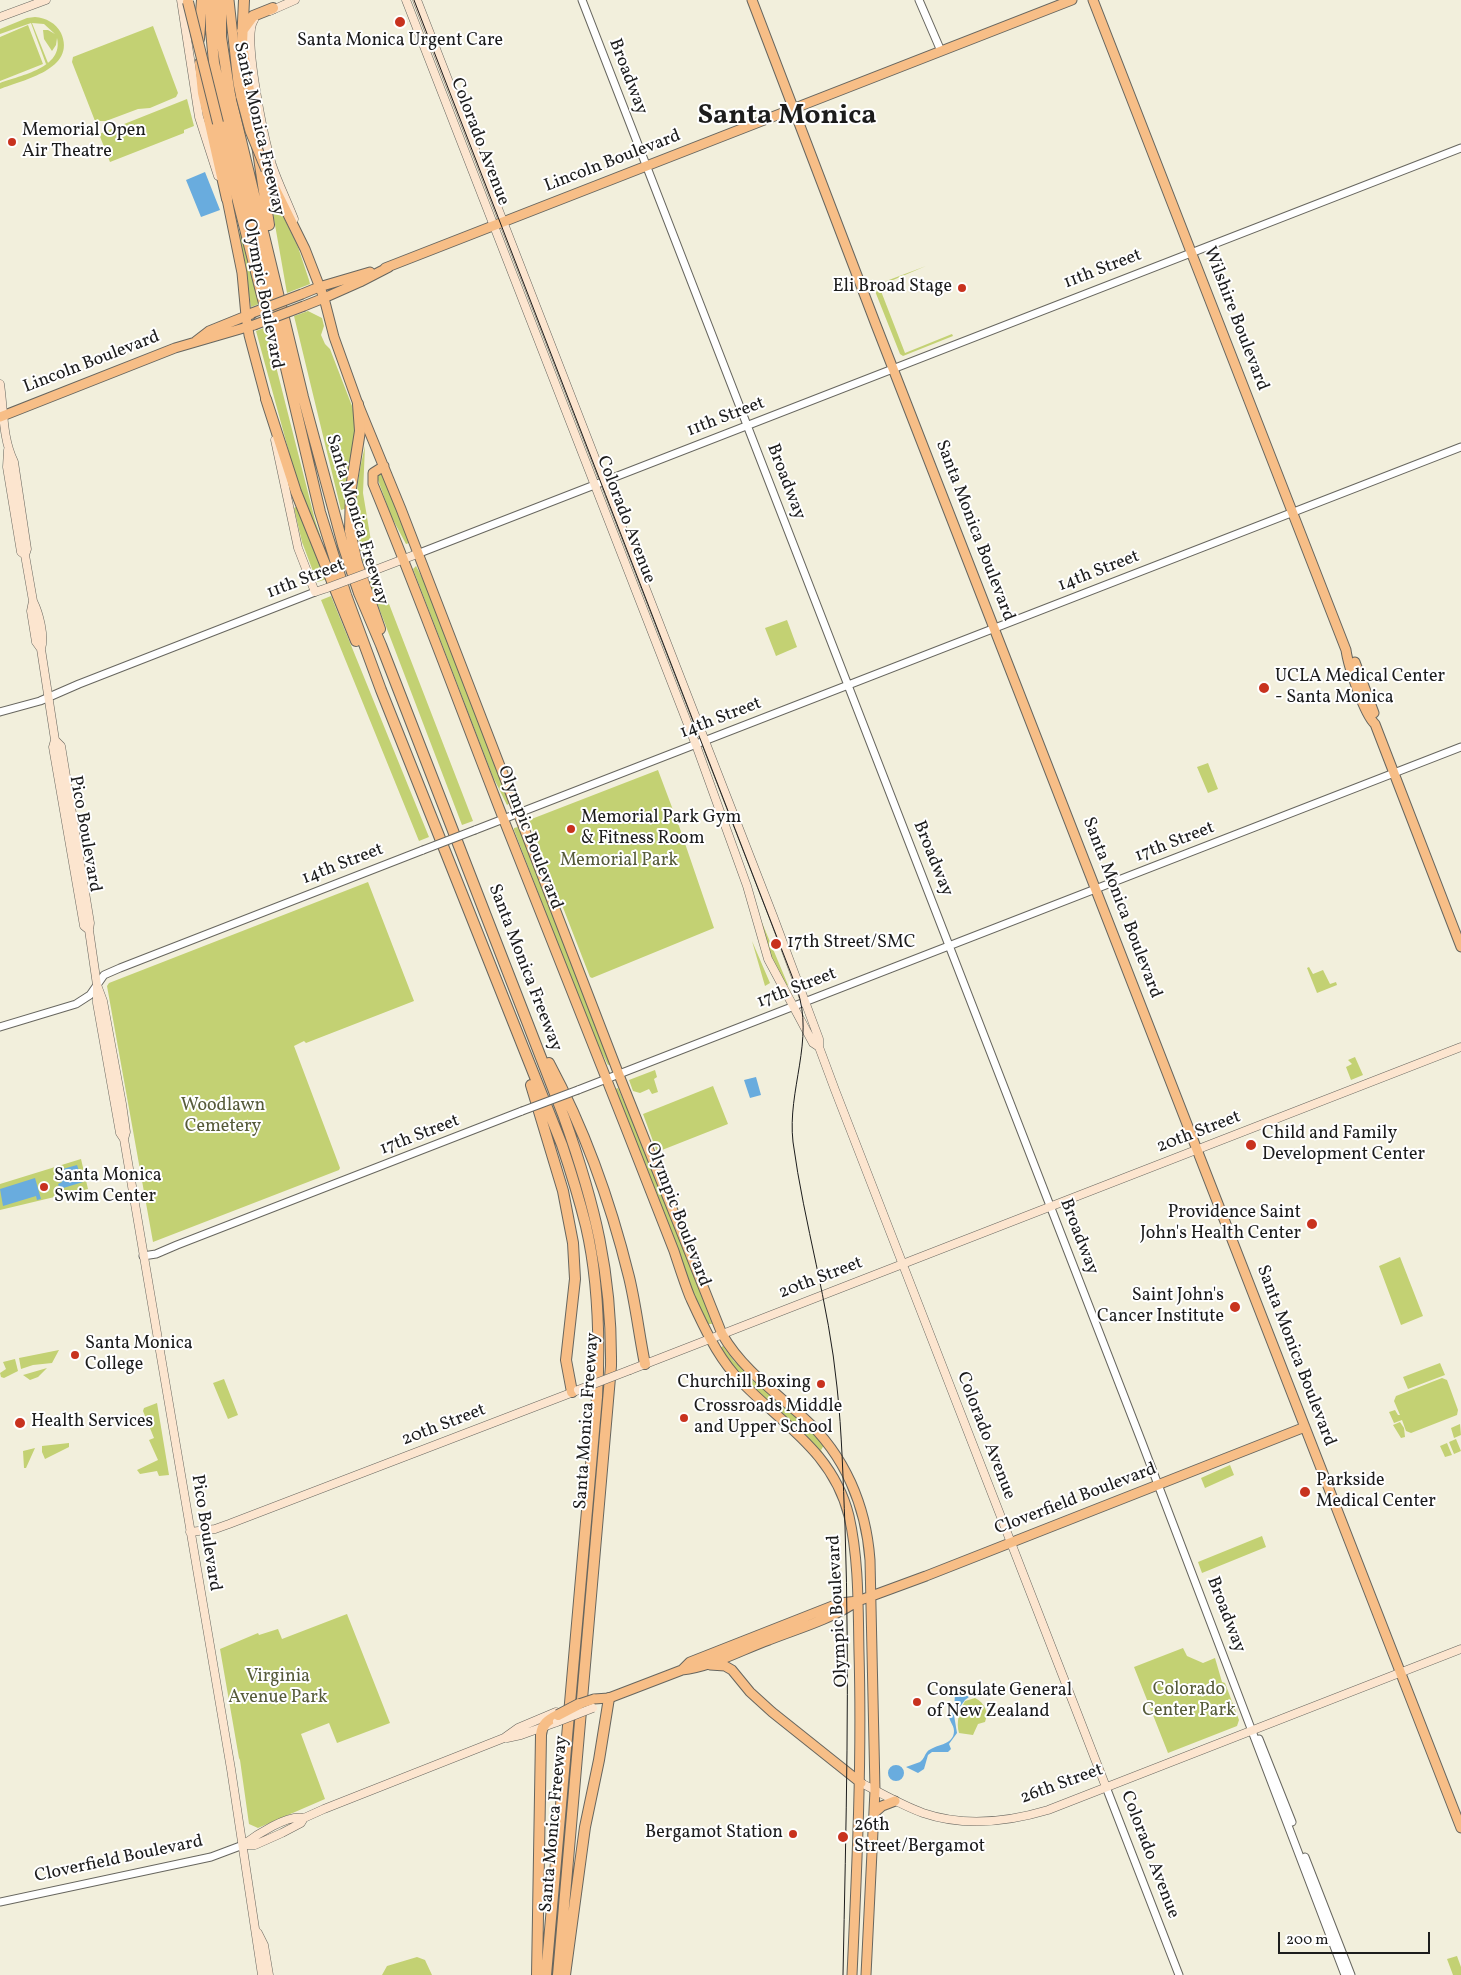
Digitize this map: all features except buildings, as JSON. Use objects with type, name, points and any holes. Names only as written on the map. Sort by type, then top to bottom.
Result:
[{"type":"highway","points":[[202,0],[199,24],[202,86],[227,199]]},
{"type":"highway","name":"Santa Monica Freeway","points":[[212,0],[210,30],[214,63],[320,512],[346,596],[381,690],[562,1145],[578,1195],[593,1263],[599,1353],[597,1397],[546,1975]]},
{"type":"highway","name":"Santa Monica Freeway","points":[[221,0],[220,37],[224,66],[306,406],[343,545],[358,593],[526,1017],[582,1168],[596,1218],[608,1286],[612,1366],[558,1975]]},
{"type":"highway","points":[[244,0],[241,32],[269,227],[269,251]]},
{"type":"highway","points":[[186,1],[259,288],[290,388]]},
{"type":"highway","points":[[241,32],[253,16],[274,8]]},
{"type":"highway","points":[[266,398],[296,492],[316,545],[366,666],[381,690]]},
{"type":"highway","points":[[358,404],[360,431],[351,488],[350,525],[357,563],[380,626],[380,645]]},
{"type":"highway","points":[[507,1008],[510,1026],[536,1097],[563,1191],[570,1228],[575,1279],[566,1360],[575,1391]]},
{"type":"highway","points":[[526,1017],[559,1083],[594,1163],[608,1202],[630,1279],[645,1364]]},
{"type":"highway","points":[[565,1975],[585,1828],[610,1698]]},
{"type":"highway","points":[[537,1975],[542,1728],[548,1720],[579,1704]]},
{"type":"main road","points":[[0,17],[46,0]]},
{"type":"main road","points":[[229,0],[238,84],[250,131],[266,170],[305,249]]},
{"type":"main road","points":[[274,8],[295,0]]},
{"type":"main road","name":"Colorado Avenue","points":[[406,0],[604,481],[806,1002],[819,1039],[819,1047],[902,1264],[1106,1787]]},
{"type":"main road","name":"Colorado Avenue","points":[[417,0],[595,485],[696,745],[747,886],[765,951],[793,1006],[814,1043],[819,1047]]},
{"type":"main road","name":"Santa Monica Boulevard","points":[[752,0],[1461,1828]]},
{"type":"main road","name":"Lincoln Boulevard","points":[[1,415],[196,341],[214,338],[304,306],[360,282],[389,267],[499,223],[1072,0]]},
{"type":"main road","name":"Wilshire Boulevard","points":[[1093,0],[1346,650],[1347,659],[1361,697],[1370,720],[1375,724],[1461,946]]},
{"type":"main road","name":"Olympic Boulevard","points":[[186,1],[199,117],[227,199],[251,326],[298,548],[316,592]]},
{"type":"main road","name":"Olympic Boulevard","points":[[274,8],[260,15],[250,26],[251,61],[272,166],[299,230],[324,298],[334,337],[358,404],[384,466],[619,1074],[722,1334],[737,1357],[816,1430],[841,1464],[853,1486],[865,1525],[868,1542],[871,1596],[875,1790],[866,1975]]},
{"type":"main road","name":"Lincoln Boulevard","points":[[196,341],[208,331],[319,287],[389,267]]},
{"type":"main road","name":"Pico Boulevard","points":[[0,384],[3,403],[1,415],[8,450],[7,466],[21,552],[25,555],[32,601],[37,609],[55,740],[61,746],[90,923],[89,930],[97,985],[97,1003],[111,1062],[117,1097],[120,1133],[124,1139],[144,1256],[243,1845],[262,1975]]},
{"type":"main road","name":"Olympic Boulevard","points":[[384,466],[373,473],[373,484],[404,559],[690,1296],[710,1339],[735,1376],[808,1442],[834,1481],[845,1504],[853,1535],[858,1601],[861,1783],[852,1975]]},
{"type":"main road","name":"11th Street","points":[[316,592],[417,554]]},
{"type":"main road","name":"20th Street","points":[[190,1532],[215,1529],[238,1521],[1461,1047]]},
{"type":"main road","name":"Cloverfield Boulevard","points":[[505,1738],[518,1728],[594,1704],[682,1670],[701,1666],[827,1616],[858,1601],[1305,1428]]},
{"type":"main road","name":"Cloverfield Boulevard","points":[[682,1670],[690,1662],[840,1603],[858,1601]]},
{"type":"main road","name":"26th Street","points":[[701,1666],[714,1664],[732,1670],[750,1692],[772,1712],[861,1783],[895,1801],[938,1817],[992,1822],[1027,1817],[1048,1810],[1461,1649]]},
{"type":"main road","name":"Cloverfield Boulevard","points":[[579,1704],[594,1704]]},
{"type":"main road","name":"Cloverfield Boulevard","points":[[243,1845],[255,1844],[301,1823],[304,1818],[505,1738],[542,1728]]},
{"type":"main road","points":[[874,1813],[882,1806],[895,1801]]},
{"type":"main road","name":"Pico Boulevard","points":[[257,1931],[264,1945],[269,1975]]},
{"type":"street","name":"Broadway","points":[[582,0],[1159,1486],[1345,1975]]},
{"type":"street","points":[[919,0],[941,51]]},
{"type":"street","name":"11th Street","points":[[417,554],[1461,148]]},
{"type":"street","name":"14th Street","points":[[0,1027],[76,1004],[90,995],[104,975],[120,968],[1461,447]]},
{"type":"street","name":"11th Street","points":[[0,712],[49,697],[316,592]]},
{"type":"street","name":"17th Street","points":[[144,1256],[170,1248],[1461,747]]},
{"type":"street","name":"Broadway","points":[[1253,1730],[1262,1745],[1351,1975]]},
{"type":"street","name":"Colorado Avenue","points":[[1106,1787],[1179,1975]]},
{"type":"street","name":"Cloverfield Boulevard","points":[[0,1902],[211,1857],[243,1845]]},
{"type":"green space","points":[[35,17],[50,22],[59,29],[64,45],[61,56],[55,64],[34,77],[0,89],[0,83],[39,69],[48,63],[46,64],[31,23],[0,34],[0,29],[27,18]],"holes":[[[32,23],[44,24],[55,34],[48,30],[43,30],[44,39],[52,51],[56,45],[57,38],[57,48],[54,57],[48,63]]]},
{"type":"green space","points":[[28,25],[43,64],[0,81],[0,37]]},
{"type":"green space","points":[[153,26],[178,93],[176,97],[150,108],[138,109],[106,121],[95,121],[72,62],[73,57]]},
{"type":"green space","points":[[187,99],[194,126],[184,130],[184,133],[110,162],[99,134]]},
{"type":"green space","points":[[268,185],[298,247],[310,284],[287,293]]},
{"type":"green space","points":[[240,231],[259,304],[251,307],[239,235]]},
{"type":"green space","points":[[926,266],[879,286],[905,353],[952,334],[953,336],[903,356],[900,354],[873,286]]},
{"type":"green space","points":[[308,311],[322,318],[324,326],[321,335],[325,344],[330,349],[352,406],[357,425],[347,508],[341,510],[294,316]]},
{"type":"green space","points":[[266,327],[321,538],[319,539],[296,478],[256,331]]},
{"type":"green space","points":[[365,446],[363,493],[374,559],[364,563],[358,532],[356,504]]},
{"type":"green space","points":[[380,473],[383,474],[409,543],[406,544],[391,516],[377,477]]},
{"type":"green space","points":[[297,506],[327,579],[317,582],[302,542],[294,508]]},
{"type":"green space","points":[[416,566],[430,593],[510,803],[507,805],[493,777],[413,569]]},
{"type":"green space","points":[[379,578],[473,821],[462,825],[369,582]]},
{"type":"green space","points":[[331,596],[429,837],[419,841],[321,600]]},
{"type":"green space","points":[[787,620],[797,647],[776,656],[765,628]]},
{"type":"green space","points":[[1208,763],[1218,789],[1208,793],[1197,767]]},
{"type":"green space","name":"Memorial Park","points":[[658,770],[714,928],[592,978],[529,820]]},
{"type":"green space","points":[[518,827],[611,1064],[608,1065],[594,1038],[514,830],[514,828]]},
{"type":"green space","name":"Woodlawn Cemetery","points":[[368,882],[414,1001],[294,1046],[340,1168],[339,1170],[153,1242],[107,986],[109,983]]},
{"type":"green space","points":[[758,913],[788,985],[787,986],[770,957]]},
{"type":"green space","points":[[752,941],[770,983],[765,986]]},
{"type":"green space","points":[[1309,967],[1313,974],[1323,970],[1330,984],[1336,982],[1337,985],[1317,993],[1307,968]]},
{"type":"green space","points":[[1355,1057],[1363,1075],[1351,1080],[1346,1067],[1352,1064],[1348,1060]]},
{"type":"green space","points":[[655,1070],[657,1077],[654,1079],[658,1092],[652,1094],[649,1089],[640,1093],[633,1091],[629,1080]]},
{"type":"green space","points":[[713,1086],[728,1124],[657,1152],[643,1114]]},
{"type":"green space","points":[[618,1088],[633,1116],[713,1324],[708,1324],[695,1299],[620,1106],[615,1089]]},
{"type":"green space","name":"Santa Monica Swim Center","points":[[81,1159],[88,1189],[0,1210],[0,1184]]},
{"type":"green space","points":[[1400,1257],[1423,1316],[1401,1325],[1379,1266]]},
{"type":"green space","points":[[723,1346],[734,1361],[813,1432],[824,1445],[821,1450],[826,1459],[794,1424],[734,1370],[720,1348]]},
{"type":"green space","points":[[59,1350],[52,1363],[33,1365],[21,1369],[19,1358]]},
{"type":"green space","points":[[15,1359],[18,1371],[4,1378],[1,1377],[0,1373],[6,1369],[3,1362]]},
{"type":"green space","points":[[1440,1363],[1445,1375],[1408,1389],[1403,1377]]},
{"type":"green space","points":[[47,1368],[38,1377],[30,1380],[23,1375]]},
{"type":"green space","points":[[1442,1378],[1447,1380],[1458,1410],[1457,1415],[1411,1433],[1406,1431],[1402,1420],[1394,1423],[1389,1412],[1395,1410],[1400,1415],[1394,1401],[1396,1396]]},
{"type":"green space","points":[[224,1379],[238,1415],[228,1419],[213,1383]]},
{"type":"green space","points":[[157,1403],[169,1475],[159,1476],[157,1471],[140,1474],[137,1470],[158,1460],[149,1440],[154,1438],[143,1411],[144,1408]]},
{"type":"green space","points":[[1400,1422],[1404,1428],[1405,1437],[1401,1438],[1393,1425]]},
{"type":"green space","points":[[1460,1424],[1461,1435],[1454,1438],[1451,1428]]},
{"type":"green space","points":[[1456,1439],[1461,1451],[1454,1454],[1449,1442]]},
{"type":"green space","points":[[69,1443],[69,1447],[45,1459],[42,1446]]},
{"type":"green space","points":[[1447,1443],[1452,1455],[1445,1457],[1440,1446]]},
{"type":"green space","points":[[35,1448],[26,1468],[24,1468],[23,1451]]},
{"type":"green space","points":[[1230,1465],[1234,1475],[1205,1488],[1201,1478]]},
{"type":"green space","points":[[1262,1536],[1266,1547],[1202,1573],[1198,1562]]},
{"type":"green space","name":"Virginia Avenue Park","points":[[347,1614],[390,1723],[337,1743],[329,1723],[301,1734],[325,1799],[258,1828],[249,1824],[240,1760],[220,1649],[258,1633],[259,1635],[278,1629],[282,1639]]},
{"type":"green space","name":"Colorado Center Park","points":[[1183,1648],[1187,1656],[1203,1663],[1215,1658],[1222,1682],[1225,1683],[1239,1720],[1237,1726],[1168,1753],[1134,1667]]},
{"type":"green space","points":[[975,1698],[985,1708],[987,1715],[985,1722],[978,1724],[973,1735],[959,1733],[958,1721],[963,1705],[965,1701]]},
{"type":"green space","points":[[1457,1956],[1461,1967],[1461,1975],[1453,1975],[1447,1959]]},
{"type":"green space","points":[[417,1957],[425,1960],[432,1975],[382,1975],[387,1966]]},
{"type":"water","points":[[205,172],[220,210],[201,217],[186,180]]},
{"type":"water","points":[[756,1077],[761,1095],[750,1098],[744,1080]]},
{"type":"water","points":[[77,1165],[83,1182],[60,1189],[58,1184],[62,1182],[59,1170]]},
{"type":"water","points":[[35,1178],[41,1199],[37,1200],[36,1196],[3,1206],[0,1189]]},
{"type":"water","points":[[958,1690],[969,1697],[954,1715],[957,1733],[949,1744],[951,1749],[948,1752],[932,1752],[928,1755],[924,1769],[918,1773],[906,1767],[920,1762],[930,1749],[951,1739],[954,1731],[949,1716],[954,1708],[955,1695]]},
{"type":"water","points":[[896,1765],[902,1767],[904,1773],[902,1779],[896,1781],[890,1779],[888,1773],[890,1767]]},
{"type":"tram line","points":[[414,0],[797,989],[802,1008],[802,1046],[792,1123],[793,1142],[833,1356],[839,1404],[843,1474],[847,1695],[843,1975]]},
{"type":"place","name":"Santa Monica Urgent Care","points":[[400,22]]},
{"type":"place","name":"Memorial Open Air Theatre","points":[[12,142]]},
{"type":"place","name":"Eli Broad Stage","points":[[962,288]]},
{"type":"place","name":"UCLA Medical Center - Santa Monica","points":[[1264,688]]},
{"type":"place","name":"Memorial Park Gym & Fitness Room","points":[[571,829]]},
{"type":"place","name":"17th Street/SMC","points":[[776,944]]},
{"type":"place","name":"Child and Family Development Center","points":[[1251,1145]]},
{"type":"place","name":"Santa Monica Swim Center","points":[[44,1187]]},
{"type":"place","name":"Providence Saint John's Health Center","points":[[1312,1224]]},
{"type":"place","name":"Saint John's Cancer Institute","points":[[1235,1307]]},
{"type":"place","name":"Santa Monica College","points":[[75,1355]]},
{"type":"place","name":"Churchill Boxing","points":[[821,1384]]},
{"type":"place","name":"Crossroads Middle and Upper School","points":[[684,1418]]},
{"type":"place","name":"Health Services","points":[[20,1423]]},
{"type":"place","name":"Parkside Medical Center","points":[[1305,1492]]},
{"type":"place","name":"Consulate General of New Zealand","points":[[917,1702]]},
{"type":"place","name":"Bergamot Station","points":[[793,1834]]},
{"type":"place","name":"26th Street/Bergamot","points":[[843,1837]]},
{"type":"district","name":"Santa Monica","points":[[787,118]]}]
